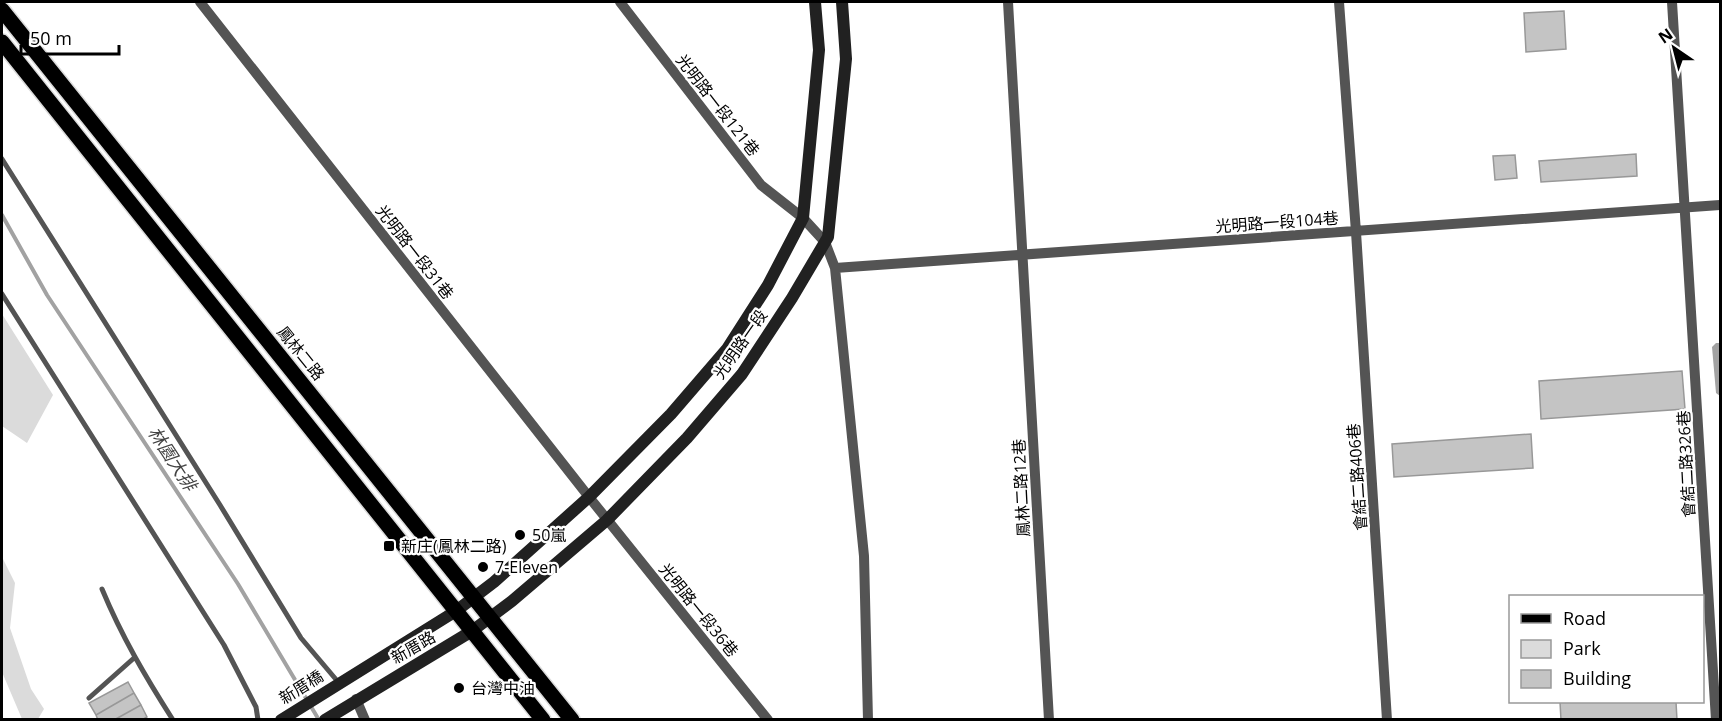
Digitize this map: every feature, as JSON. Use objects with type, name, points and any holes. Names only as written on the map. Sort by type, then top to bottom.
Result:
[{"type":"main road","name":"鳳林二路","points":[[2,10],[572,720]]},
{"type":"main road","points":[[2,42],[543,720]]},
{"type":"street","name":"光明路一段31巷","points":[[200,2],[607,520]]},
{"type":"street","name":"光明路一段121巷","points":[[620,2],[761,185],[802,218],[825,242]]},
{"type":"street","name":"光明路一段","points":[[474,597],[494,582],[588,497],[671,414],[727,349],[768,285],[802,218],[819,50],[814,2]]},
{"type":"street","name":"光明路一段","points":[[490,617],[607,520],[687,438],[742,374],[792,298],[828,237],[846,59],[842,2]]},
{"type":"street","name":"鳳林二路12巷","points":[[1008,2],[1050,720]]},
{"type":"street","name":"會結二路406巷","points":[[1340,2],[1387,720]]},
{"type":"street","name":"會結二路326巷","points":[[1672,2],[1716,720]]},
{"type":"street","name":"光明路一段104巷","points":[[835,268],[1720,205]]},
{"type":"street","points":[[825,242],[835,268],[864,556],[868,720]]},
{"type":"street","name":"光明路一段36巷","points":[[607,520],[768,720]]},
{"type":"street","name":"新厝路","points":[[339,683],[456,611],[474,597]]},
{"type":"street","name":"新厝路","points":[[354,701],[472,632],[490,617]]},
{"type":"street","name":"新厝橋","points":[[281,720],[339,683]]},
{"type":"street","points":[[325,720],[354,701],[365,720]]},
{"type":"lane","points":[[2,159],[214,495],[301,638],[339,683]]},
{"type":"lane","points":[[2,294],[224,645],[256,707],[258,720]]},
{"type":"lane","points":[[102,589],[118,627],[173,720]]},
{"type":"lane","points":[[89,698],[135,658]]},
{"type":"green space","points":[[2,314],[53,395],[27,443],[2,426]]},
{"type":"green space","points":[[2,557],[15,583],[10,628],[31,689],[44,709],[38,719],[22,719],[2,672]]},
{"type":"shaded area","points":[[1720,343],[1720,396],[1716,393],[1712,347]]},
{"type":"building","points":[[1564,11],[1566,49],[1526,52],[1524,13]]},
{"type":"building","points":[[1636,154],[1637,176],[1541,182],[1539,161]]},
{"type":"building","points":[[1515,155],[1517,178],[1495,180],[1493,156]]},
{"type":"building","points":[[1682,371],[1685,409],[1541,419],[1539,381]]},
{"type":"building","points":[[1531,434],[1533,468],[1394,477],[1392,444]]},
{"type":"building","points":[[128,682],[134,693],[96,715],[89,703]]},
{"type":"building","points":[[134,693],[141,705],[114,720],[98,720],[96,715]]},
{"type":"building","points":[[1560,703],[1676,703],[1677,720],[1561,720]]},
{"type":"building","points":[[141,705],[147,717],[142,720],[114,720]]},
{"type":"waterway","name":"林園大排","points":[[2,215],[47,295],[238,584],[319,720]]},
{"type":"place","name":"50嵐","points":[[520,535]]},
{"type":"place","name":"新庄(鳳林二路)","points":[[389,546]]},
{"type":"place","name":"7-Eleven","points":[[483,567]]},
{"type":"place","name":"台灣中油","points":[[459,688]]}]
